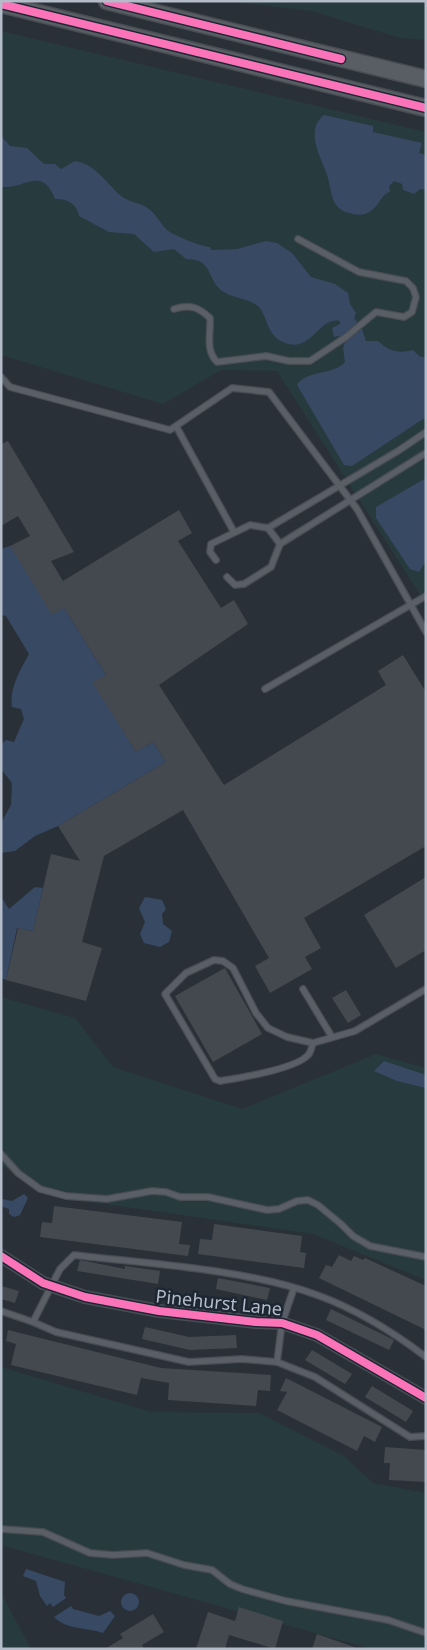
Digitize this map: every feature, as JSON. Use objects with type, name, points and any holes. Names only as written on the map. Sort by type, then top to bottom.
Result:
[{"type":"main road","points":[[107,1],[426,79]]},
{"type":"main road","points":[[1,4],[426,108]]},
{"type":"main road","points":[[340,59],[397,63],[426,68]]},
{"type":"main road","points":[[320,82],[426,116]]},
{"type":"street","name":"Pinehurst Lane","points":[[1,1256],[52,1286],[84,1297],[159,1312],[282,1323],[317,1334],[425,1397]]},
{"type":"lane","points":[[174,309],[187,305],[200,309],[210,318],[211,335],[208,349],[210,356],[216,362],[266,356],[289,361],[306,362],[315,359],[340,342],[376,312],[398,317],[410,314],[416,302],[415,293],[410,284],[401,279],[359,272],[298,239]]},
{"type":"lane","points":[[1,377],[10,386],[170,430],[232,388],[269,392],[351,501],[426,632]]},
{"type":"lane","points":[[176,426],[234,532]]},
{"type":"lane","points":[[216,560],[210,552],[211,544],[250,525],[268,528],[398,451],[426,432]]},
{"type":"lane","points":[[227,577],[235,585],[244,584],[271,567],[280,544],[426,453]]},
{"type":"lane","points":[[268,528],[280,544]]},
{"type":"lane","points":[[265,689],[426,596]]},
{"type":"lane","points":[[314,1043],[308,1055],[290,1065],[264,1073],[220,1081],[215,1079],[165,994],[186,973],[214,960],[223,961],[233,968],[256,1013],[268,1028],[287,1037],[314,1043],[355,1031],[426,989]]},
{"type":"lane","points":[[303,989],[332,1037]]},
{"type":"lane","points":[[1,1154],[18,1173],[40,1189],[66,1196],[107,1199],[152,1191],[166,1192],[180,1197],[208,1197],[267,1210],[279,1209],[297,1201],[308,1200],[318,1205],[353,1236],[370,1246],[426,1258]]},
{"type":"lane","points":[[33,1322],[60,1269],[74,1255],[232,1274],[294,1288],[318,1295],[391,1331],[426,1357]]},
{"type":"lane","points":[[277,1362],[282,1323],[294,1288]]},
{"type":"lane","points":[[1,1311],[56,1332],[188,1362],[242,1359],[277,1362],[315,1377],[410,1436],[426,1436]]},
{"type":"lane","points":[[1,1529],[43,1532],[90,1553],[114,1555],[147,1553],[184,1565],[212,1570],[230,1584],[242,1589],[286,1601],[388,1620],[426,1633]]},
{"type":"green space","points":[[225,1],[426,1],[426,40],[400,38],[311,11]]},
{"type":"green space","points":[[1,31],[426,132],[426,604],[277,371],[221,370],[163,404],[1,355]]},
{"type":"green space","points":[[1,997],[75,1018],[113,1067],[242,1109],[376,1054],[426,1068],[426,1280],[313,1234],[84,1201],[26,1182],[1,1165]]},
{"type":"green space","points":[[1,1367],[151,1412],[259,1413],[344,1456],[373,1483],[426,1493],[426,1649],[372,1649],[1,1545]]},
{"type":"green space","points":[[1,1593],[31,1649],[1,1649]]},
{"type":"water","points":[[324,115],[373,126],[373,132],[422,143],[419,153],[426,155],[426,190],[420,189],[414,194],[403,190],[402,184],[394,181],[389,186],[390,192],[386,193],[373,210],[368,213],[361,215],[353,214],[339,208],[335,204],[316,143],[315,128],[318,121]]},
{"type":"water","points":[[1,136],[10,146],[27,148],[44,164],[55,164],[61,169],[75,161],[89,166],[124,198],[149,209],[167,230],[175,235],[210,247],[211,250],[237,249],[266,241],[277,243],[292,253],[311,277],[335,284],[348,293],[350,304],[356,313],[354,318],[362,329],[366,341],[378,341],[394,351],[413,350],[419,356],[426,358],[426,417],[352,466],[344,465],[297,385],[301,380],[313,374],[334,369],[345,362],[343,348],[345,342],[338,336],[334,337],[332,328],[340,324],[340,321],[332,321],[326,324],[300,344],[291,345],[281,341],[272,334],[258,306],[250,301],[224,292],[214,282],[202,262],[186,259],[174,249],[154,252],[134,234],[109,232],[79,216],[76,208],[71,203],[55,199],[50,189],[39,181],[1,187]]},
{"type":"water","points":[[426,478],[426,561],[419,572],[410,569],[376,518],[376,507]]},
{"type":"water","points":[[10,546],[64,608],[106,675],[93,682],[136,752],[153,742],[166,762],[58,826],[35,836],[15,851],[1,853],[1,823],[11,805],[12,783],[1,769],[1,744],[6,740],[14,742],[24,719],[21,709],[12,707],[12,693],[16,680],[29,654],[6,616],[1,615],[1,549]]},
{"type":"water","points":[[35,887],[43,888],[33,931],[17,928],[6,980],[1,978],[1,897],[9,909]]},
{"type":"water","points":[[145,897],[162,900],[166,909],[162,914],[163,924],[172,931],[169,942],[160,947],[144,943],[140,934],[145,922],[139,908]]},
{"type":"water","points":[[384,1061],[426,1075],[426,1088],[397,1081],[374,1071]]},
{"type":"water","points":[[24,1194],[28,1198],[20,1215],[14,1217],[9,1214],[9,1209],[1,1204],[2,1199],[12,1201]]},
{"type":"water","points":[[26,1569],[65,1582],[64,1595],[66,1598],[53,1607],[50,1603],[47,1606],[40,1596],[36,1581],[23,1576]]},
{"type":"water","points":[[126,1593],[134,1593],[139,1598],[137,1609],[126,1611],[121,1606],[121,1598]]},
{"type":"water","points":[[71,1606],[73,1609],[99,1616],[110,1611],[115,1616],[103,1633],[71,1626],[54,1617]]},
{"type":"building","points":[[8,441],[74,552],[51,561],[63,581],[179,510],[192,533],[178,541],[221,608],[234,600],[248,624],[159,685],[224,785],[386,685],[378,671],[403,655],[426,692],[426,846],[304,918],[321,948],[305,957],[312,969],[270,993],[255,966],[269,958],[183,810],[104,856],[82,942],[102,948],[86,1001],[6,980],[18,928],[33,931],[51,854],[80,861],[58,826],[166,762],[153,742],[136,752],[92,682],[106,675],[64,608],[52,615],[10,546],[30,536],[18,516],[1,526],[1,444]]},
{"type":"building","points":[[426,877],[426,950],[396,968],[364,915]]},
{"type":"building","points":[[225,968],[262,1034],[213,1062],[175,996]]},
{"type":"building","points":[[346,990],[361,1015],[348,1023],[332,998]]},
{"type":"building","points":[[54,1206],[182,1222],[179,1244],[190,1245],[188,1256],[40,1237],[42,1222],[52,1223]]},
{"type":"building","points":[[214,1224],[302,1236],[300,1252],[306,1253],[304,1268],[198,1254],[200,1239],[212,1240]]},
{"type":"building","points":[[339,1255],[351,1261],[354,1256],[363,1260],[365,1258],[426,1286],[426,1330],[319,1278],[326,1265],[332,1267]]},
{"type":"building","points":[[80,1260],[125,1269],[125,1266],[160,1271],[158,1284],[77,1271]]},
{"type":"building","points":[[218,1278],[270,1288],[267,1300],[216,1289]]},
{"type":"building","points":[[1,1286],[19,1291],[15,1303],[1,1299]]},
{"type":"building","points":[[331,1309],[394,1340],[389,1350],[326,1320]]},
{"type":"building","points":[[145,1327],[189,1337],[236,1335],[237,1348],[190,1350],[142,1339]]},
{"type":"building","points":[[8,1330],[161,1368],[271,1375],[270,1391],[258,1390],[256,1406],[168,1400],[169,1383],[141,1378],[137,1395],[11,1365],[16,1344],[6,1341]]},
{"type":"building","points":[[312,1350],[352,1374],[345,1384],[305,1360]]},
{"type":"building","points":[[286,1378],[382,1427],[375,1442],[364,1436],[357,1451],[277,1410],[287,1392],[280,1391]]},
{"type":"building","points":[[372,1386],[413,1411],[406,1422],[365,1397]]},
{"type":"building","points":[[385,1447],[426,1450],[426,1482],[389,1480],[390,1463],[384,1463]]},
{"type":"building","points":[[239,1607],[283,1621],[275,1649],[229,1635],[225,1649],[196,1649],[208,1612],[235,1621]]},
{"type":"building","points":[[153,1614],[164,1632],[142,1645],[144,1649],[105,1649],[123,1638],[120,1634]]},
{"type":"building","points":[[317,1634],[354,1647],[354,1649],[312,1649]]},
{"type":"cycle path","points":[[107,1],[341,59]]},
{"type":"cycle path","points":[[1,4],[426,108]]},
{"type":"cycle path","points":[[1,1256],[43,1283],[85,1297],[159,1311],[256,1322],[282,1323],[317,1335],[426,1398]]}]
